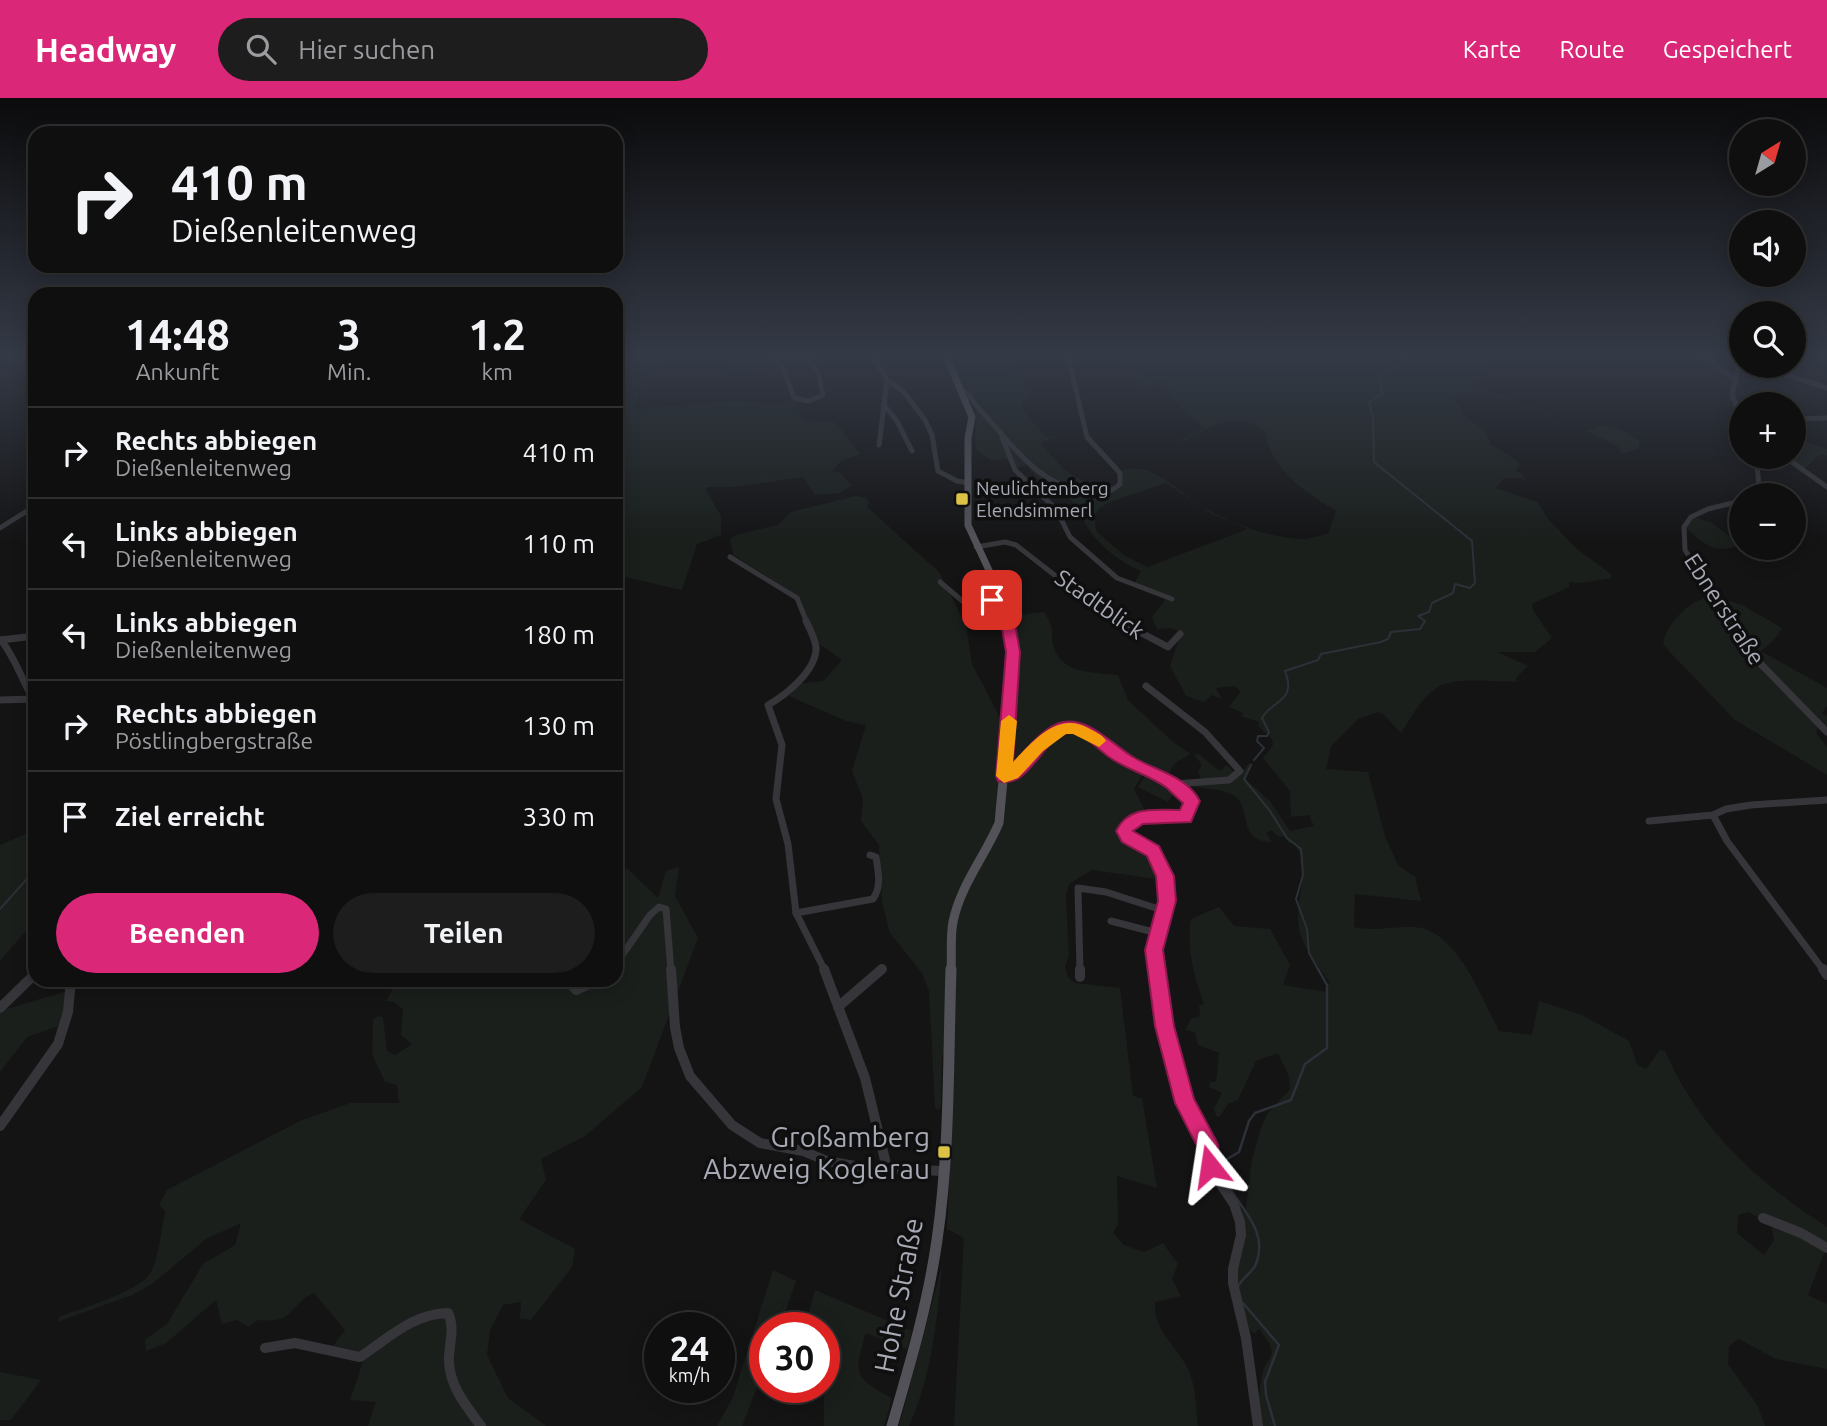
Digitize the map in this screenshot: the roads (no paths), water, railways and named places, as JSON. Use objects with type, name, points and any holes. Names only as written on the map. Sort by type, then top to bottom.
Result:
[{"type":"main road","name":"Hohe Straße","points":[[892,1426],[922,1324],[937,1239],[943,1171],[953,923],[962,893],[997,830],[1014,664],[1005,608],[967,521],[968,438],[972,418]]},
{"type":"street","points":[[879,445],[882,418]]},
{"type":"street","points":[[894,418],[903,430],[912,451]]},
{"type":"street","points":[[924,418],[932,435],[939,472],[959,482],[969,483]]},
{"type":"street","points":[[988,418],[1029,466],[1062,487],[1096,494],[1110,492],[1118,486],[1121,479],[1118,469],[1091,444],[1083,418]]},
{"type":"street","points":[[1806,419],[1826,418]]},
{"type":"street","points":[[1003,437],[1005,450],[1015,471],[1056,509],[1070,537],[1116,578],[1172,599]]},
{"type":"street","points":[[1802,469],[1827,487]]},
{"type":"street","name":"Ebnerstraße","points":[[1729,505],[1701,511],[1688,519],[1684,528],[1687,553],[1754,657],[1779,686],[1827,732]]},
{"type":"street","points":[[0,528],[28,510]]},
{"type":"street","name":"Stadtblick","points":[[978,547],[1005,542],[1016,545],[1098,608],[1161,645],[1168,646],[1180,634]]},
{"type":"street","points":[[730,557],[797,597],[817,645],[815,659],[788,695],[768,705],[782,745],[776,799],[788,844],[796,913],[821,960],[868,1086],[887,1168]]},
{"type":"street","points":[[940,582],[973,610],[977,610],[989,600],[1005,608]]},
{"type":"street","points":[[1,640],[28,637]]},
{"type":"street","points":[[1,640],[13,656],[20,678],[28,691]]},
{"type":"street","points":[[1146,686],[1205,732],[1240,771],[1234,778],[1226,781],[1174,784]]},
{"type":"street","points":[[0,700],[28,700]]},
{"type":"street","points":[[1004,776],[1012,774],[1053,734],[1071,727],[1086,732],[1128,762],[1174,784],[1192,801],[1186,816],[1141,817],[1129,823],[1124,831],[1128,837],[1150,848],[1161,864],[1167,891],[1165,911],[1157,933],[1154,953],[1164,1026],[1184,1100],[1207,1144],[1213,1173],[1234,1204],[1240,1222],[1241,1232],[1233,1269],[1233,1283],[1246,1338],[1258,1426]]},
{"type":"street","points":[[1649,821],[1713,815],[1741,807],[1827,800]]},
{"type":"street","points":[[1713,815],[1727,841],[1827,975]]},
{"type":"street","points":[[796,913],[873,899],[878,894],[878,876],[876,857],[870,855]]},
{"type":"street","points":[[1080,976],[1077,888],[1106,892],[1165,911]]},
{"type":"street","points":[[623,954],[650,915],[659,907],[666,909],[676,1037],[686,1068],[705,1096],[732,1125],[760,1143],[803,1151],[838,1163],[943,1171]]},
{"type":"street","points":[[1111,921],[1157,933]]},
{"type":"street","points":[[838,1007],[882,969]]},
{"type":"street","points":[[0,1008],[28,981]]},
{"type":"street","points":[[0,1126],[58,1044],[68,1012],[70,987]]},
{"type":"street","points":[[1763,1218],[1801,1233],[1827,1248]]},
{"type":"street","points":[[265,1348],[295,1343],[360,1357],[404,1324],[428,1314],[448,1313],[454,1327],[449,1362],[452,1378],[456,1391],[481,1426]]},
{"type":"waterway","points":[[1254,760],[1264,748],[1257,741],[1258,736],[1267,736],[1269,732],[1262,718],[1282,699],[1288,689],[1285,671],[1318,660],[1321,654],[1381,642],[1388,639],[1391,632],[1420,629],[1425,621],[1418,616],[1429,612],[1432,603],[1453,593],[1455,584],[1470,588],[1475,583],[1472,541],[1374,462],[1373,418]]},
{"type":"waterway","points":[[1251,765],[1244,779],[1270,811],[1287,838],[1301,849],[1303,875],[1296,899],[1307,929],[1309,953],[1319,971]]},
{"type":"waterway","points":[[0,909],[28,876]]},
{"type":"waterway","points":[[1239,1285],[1256,1264],[1258,1236],[1223,1177],[1219,1164],[1239,1152],[1249,1121],[1255,1113],[1291,1100],[1305,1064],[1327,1048],[1327,985],[1318,969]]},
{"type":"waterway","points":[[1243,1303],[1279,1345],[1265,1382],[1275,1426]]},
{"type":"place","name":"Neulichtenberg Elendsimmerl","points":[[962,499]]},
{"type":"place","name":"Großamberg Abzweig Koglerau","points":[[944,1152]]}]
